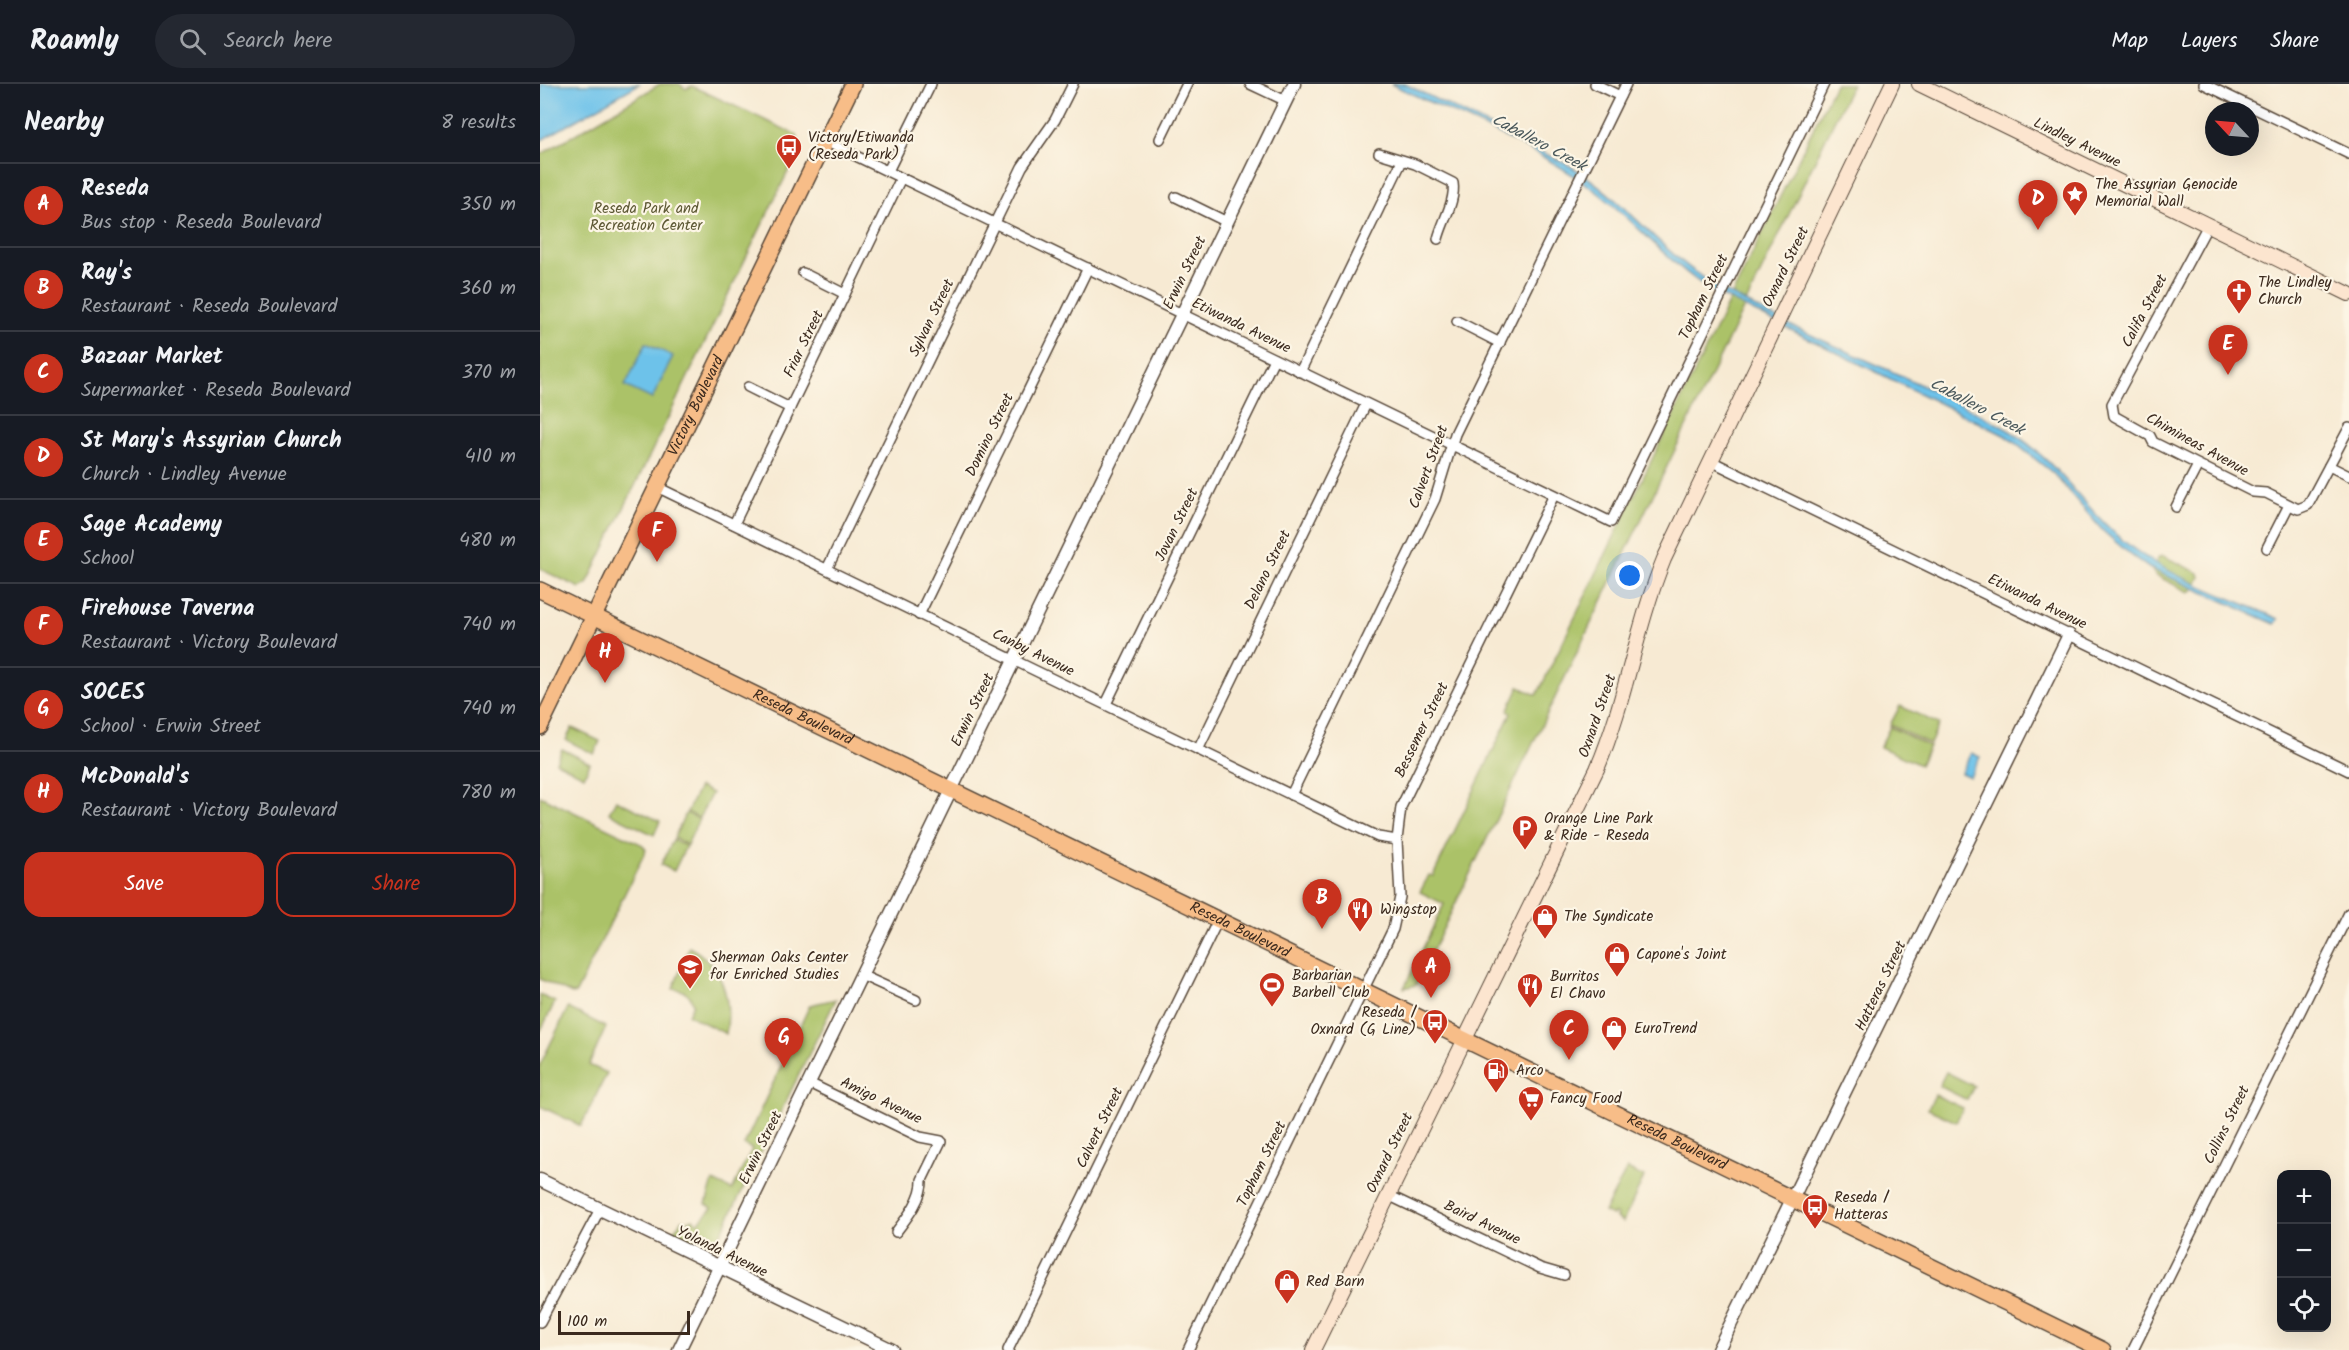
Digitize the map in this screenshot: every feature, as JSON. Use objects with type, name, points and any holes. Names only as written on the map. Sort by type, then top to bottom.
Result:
[{"type":"main road","name":"Victory Boulevard","points":[[540,727],[853,84]]},
{"type":"main road","name":"Oxnard Street","points":[[1313,1350],[1463,1039],[1597,769],[1616,721],[1655,579],[1892,84]]},
{"type":"main road","name":"Lindley Avenue","points":[[1919,84],[2349,294]]},
{"type":"main road","name":"Reseda Boulevard","points":[[540,590],[2103,1350]]},
{"type":"street","points":[[888,171],[931,84]]},
{"type":"street","name":"Sylvan Street","points":[[827,569],[1022,167],[1055,120],[1073,84]]},
{"type":"street","points":[[1160,139],[1187,84]]},
{"type":"street","points":[[1250,84],[1286,101]]},
{"type":"street","name":"Erwin Street","points":[[679,1350],[1294,84]]},
{"type":"street","points":[[1595,84],[1620,96]]},
{"type":"street","name":"Calvert Street","points":[[1291,795],[1435,499],[1451,445],[1626,84]]},
{"type":"street","name":"Topham Street","points":[[1611,522],[1824,84]]},
{"type":"street","points":[[2204,84],[2349,154]]},
{"type":"street","name":"Etiwanda Avenue","points":[[825,141],[1611,522]]},
{"type":"street","points":[[1379,153],[1415,164],[1453,183],[1454,192],[1441,223],[1438,239]]},
{"type":"street","points":[[1300,372],[1402,161]]},
{"type":"street","name":"Friar Street","points":[[734,524],[901,178]]},
{"type":"street","points":[[1176,197],[1227,222]]},
{"type":"street","name":"Califa Street","points":[[2111,412],[2112,404],[2208,225]]},
{"type":"street","name":"Domino Street","points":[[919,615],[1088,268]]},
{"type":"street","points":[[803,273],[845,294]]},
{"type":"street","points":[[1457,321],[1500,343]]},
{"type":"street","name":"Jovan Street","points":[[1106,704],[1274,359]]},
{"type":"street","points":[[748,387],[790,408]]},
{"type":"street","name":"Delano Street","points":[[1198,750],[1366,404]]},
{"type":"street","name":"Chimineas Avenue","points":[[2111,412],[2117,419],[2150,436],[2153,442],[2253,492],[2266,493],[2289,505],[2305,508],[2329,466]]},
{"type":"street","points":[[2349,428],[2329,466],[2349,476]]},
{"type":"street","name":"Etiwanda Avenue","points":[[1711,461],[2349,771]]},
{"type":"street","points":[[2176,507],[2198,465]]},
{"type":"street","name":"Canby Avenue","points":[[657,487],[1378,837],[1397,840]]},
{"type":"street","name":"Bessemer Street","points":[[1364,990],[1393,929],[1399,909],[1397,840],[1401,807],[1554,495]]},
{"type":"street","points":[[2267,548],[2289,505]]},
{"type":"street","name":"Hatteras Street","points":[[1718,1350],[2069,635]]},
{"type":"street","name":"Collins Street","points":[[2133,1350],[2349,913]]},
{"type":"street","name":"Calvert Street","points":[[1008,1350],[1218,920]]},
{"type":"street","points":[[861,975],[916,1000]]},
{"type":"street","name":"Topham Street","points":[[1188,1350],[1364,990]]},
{"type":"street","name":"Amigo Avenue","points":[[809,1083],[920,1137],[941,1141],[922,1180],[922,1187],[896,1232]]},
{"type":"street","name":"Yolanda Avenue","points":[[540,1180],[892,1350]]},
{"type":"street","name":"Baird Avenue","points":[[1388,1195],[1540,1268],[1564,1275]]},
{"type":"street","points":[[540,1322],[543,1309],[600,1209]]},
{"type":"green space","name":"Reseda Park and Recreation Center","points":[[660,84],[679,84],[686,89],[692,86],[797,135],[800,147],[587,584],[580,588],[540,569],[540,155]]},
{"type":"green space","points":[[1835,84],[1852,84],[1416,985],[1404,988],[1444,904],[1420,892],[1429,875],[1433,876],[1511,713],[1508,711],[1519,687],[1537,695]]},
{"type":"green space","points":[[2163,556],[2199,573],[2200,577],[2193,590],[2189,592],[2155,575],[2152,570],[2159,557]]},
{"type":"green space","points":[[1900,706],[1939,724],[1930,744],[1890,725]]},
{"type":"green space","points":[[1890,727],[1929,746],[1920,765],[1880,747]]},
{"type":"green space","points":[[572,728],[600,741],[594,754],[566,740]]},
{"type":"green space","points":[[562,749],[590,763],[584,776],[556,762]]},
{"type":"green space","points":[[699,787],[712,793],[699,818],[687,812]]},
{"type":"green space","points":[[540,796],[643,845],[646,850],[576,993],[572,994],[540,979]]},
{"type":"green space","points":[[616,800],[660,821],[654,835],[609,813]]},
{"type":"green space","points":[[686,813],[699,819],[687,845],[674,838]]},
{"type":"green space","points":[[673,840],[686,846],[674,871],[661,865]]},
{"type":"green space","points":[[689,947],[710,963],[722,984],[728,1008],[726,1034],[688,1015],[693,1004],[689,995],[684,991],[673,989]]},
{"type":"green space","points":[[540,995],[555,1002],[540,1032]]},
{"type":"green space","points":[[836,999],[715,1246],[708,1248],[673,1231],[683,1220],[687,1222],[693,1219],[698,1223],[712,1208],[706,1204],[713,1181],[732,1190],[752,1149],[744,1145],[810,1005]]},
{"type":"green space","points":[[568,1008],[606,1027],[589,1065],[607,1073],[581,1126],[540,1106],[540,1065]]},
{"type":"green space","points":[[1946,1072],[1974,1086],[1967,1100],[1939,1086]]},
{"type":"green space","points":[[1935,1095],[1963,1108],[1956,1122],[1928,1109]]},
{"type":"green space","points":[[1627,1169],[1644,1177],[1623,1222],[1616,1218],[1617,1215],[1614,1213],[1612,1216],[1604,1212]]},
{"type":"water","points":[[540,84],[639,84],[540,141]]},
{"type":"water","points":[[1391,84],[1405,84],[1572,167],[1610,195],[1678,259],[1716,286],[1788,324],[1938,393],[2010,431],[2042,456],[2107,526],[2139,552],[2177,575],[2279,619],[2275,624],[2149,568],[2103,531],[2053,473],[2006,436],[1714,292],[1680,267],[1605,198],[1566,171],[1517,143]]},
{"type":"water","points":[[646,343],[673,356],[652,399],[625,386]]},
{"type":"water","points":[[1971,753],[1980,757],[1970,777],[1961,773]]},
{"type":"place","name":"Victory/Etiwanda (Reseda Park)","points":[[789,170]]},
{"type":"place","name":"The Assyrian Genocide Memorial Wall","points":[[2075,217]]},
{"type":"place","name":"St Mary's Assyrian Church","points":[[2038,230]]},
{"type":"place","name":"The Lindley Church","points":[[2239,315]]},
{"type":"place","name":"Sage Academy","points":[[2228,375]]},
{"type":"place","name":"Firehouse Taverna","points":[[657,562]]},
{"type":"place","name":"McDonald's","points":[[605,683]]},
{"type":"place","name":"Orange Line Park & Ride - Reseda","points":[[1525,851]]},
{"type":"place","name":"Ray's","points":[[1322,929]]},
{"type":"place","name":"Wingstop","points":[[1360,933]]},
{"type":"place","name":"The Syndicate","points":[[1545,940]]},
{"type":"place","name":"Capone's Joint","points":[[1617,978]]},
{"type":"place","name":"Sherman Oaks Center for Enriched Studies","points":[[690,990]]},
{"type":"place","name":"Reseda","points":[[1431,998]]},
{"type":"place","name":"Barbarian Barbell Club","points":[[1272,1008]]},
{"type":"place","name":"Burritos El Chavo","points":[[1530,1009]]},
{"type":"place","name":"Reseda / Oxnard (G Line)","points":[[1435,1045]]},
{"type":"place","name":"EuroTrend","points":[[1614,1052]]},
{"type":"place","name":"Bazaar Market","points":[[1569,1060]]},
{"type":"place","name":"SOCES","points":[[784,1068]]},
{"type":"place","name":"Arco","points":[[1496,1094]]},
{"type":"place","name":"Fancy Food","points":[[1531,1122]]},
{"type":"place","name":"Reseda / Hatteras","points":[[1815,1230]]},
{"type":"place","name":"Red Barn","points":[[1287,1305]]},
{"type":"water label","name":"Caballero Creek","points":[[1539,143]]},
{"type":"water label","name":"Caballero Creek","points":[[1977,407]]}]
